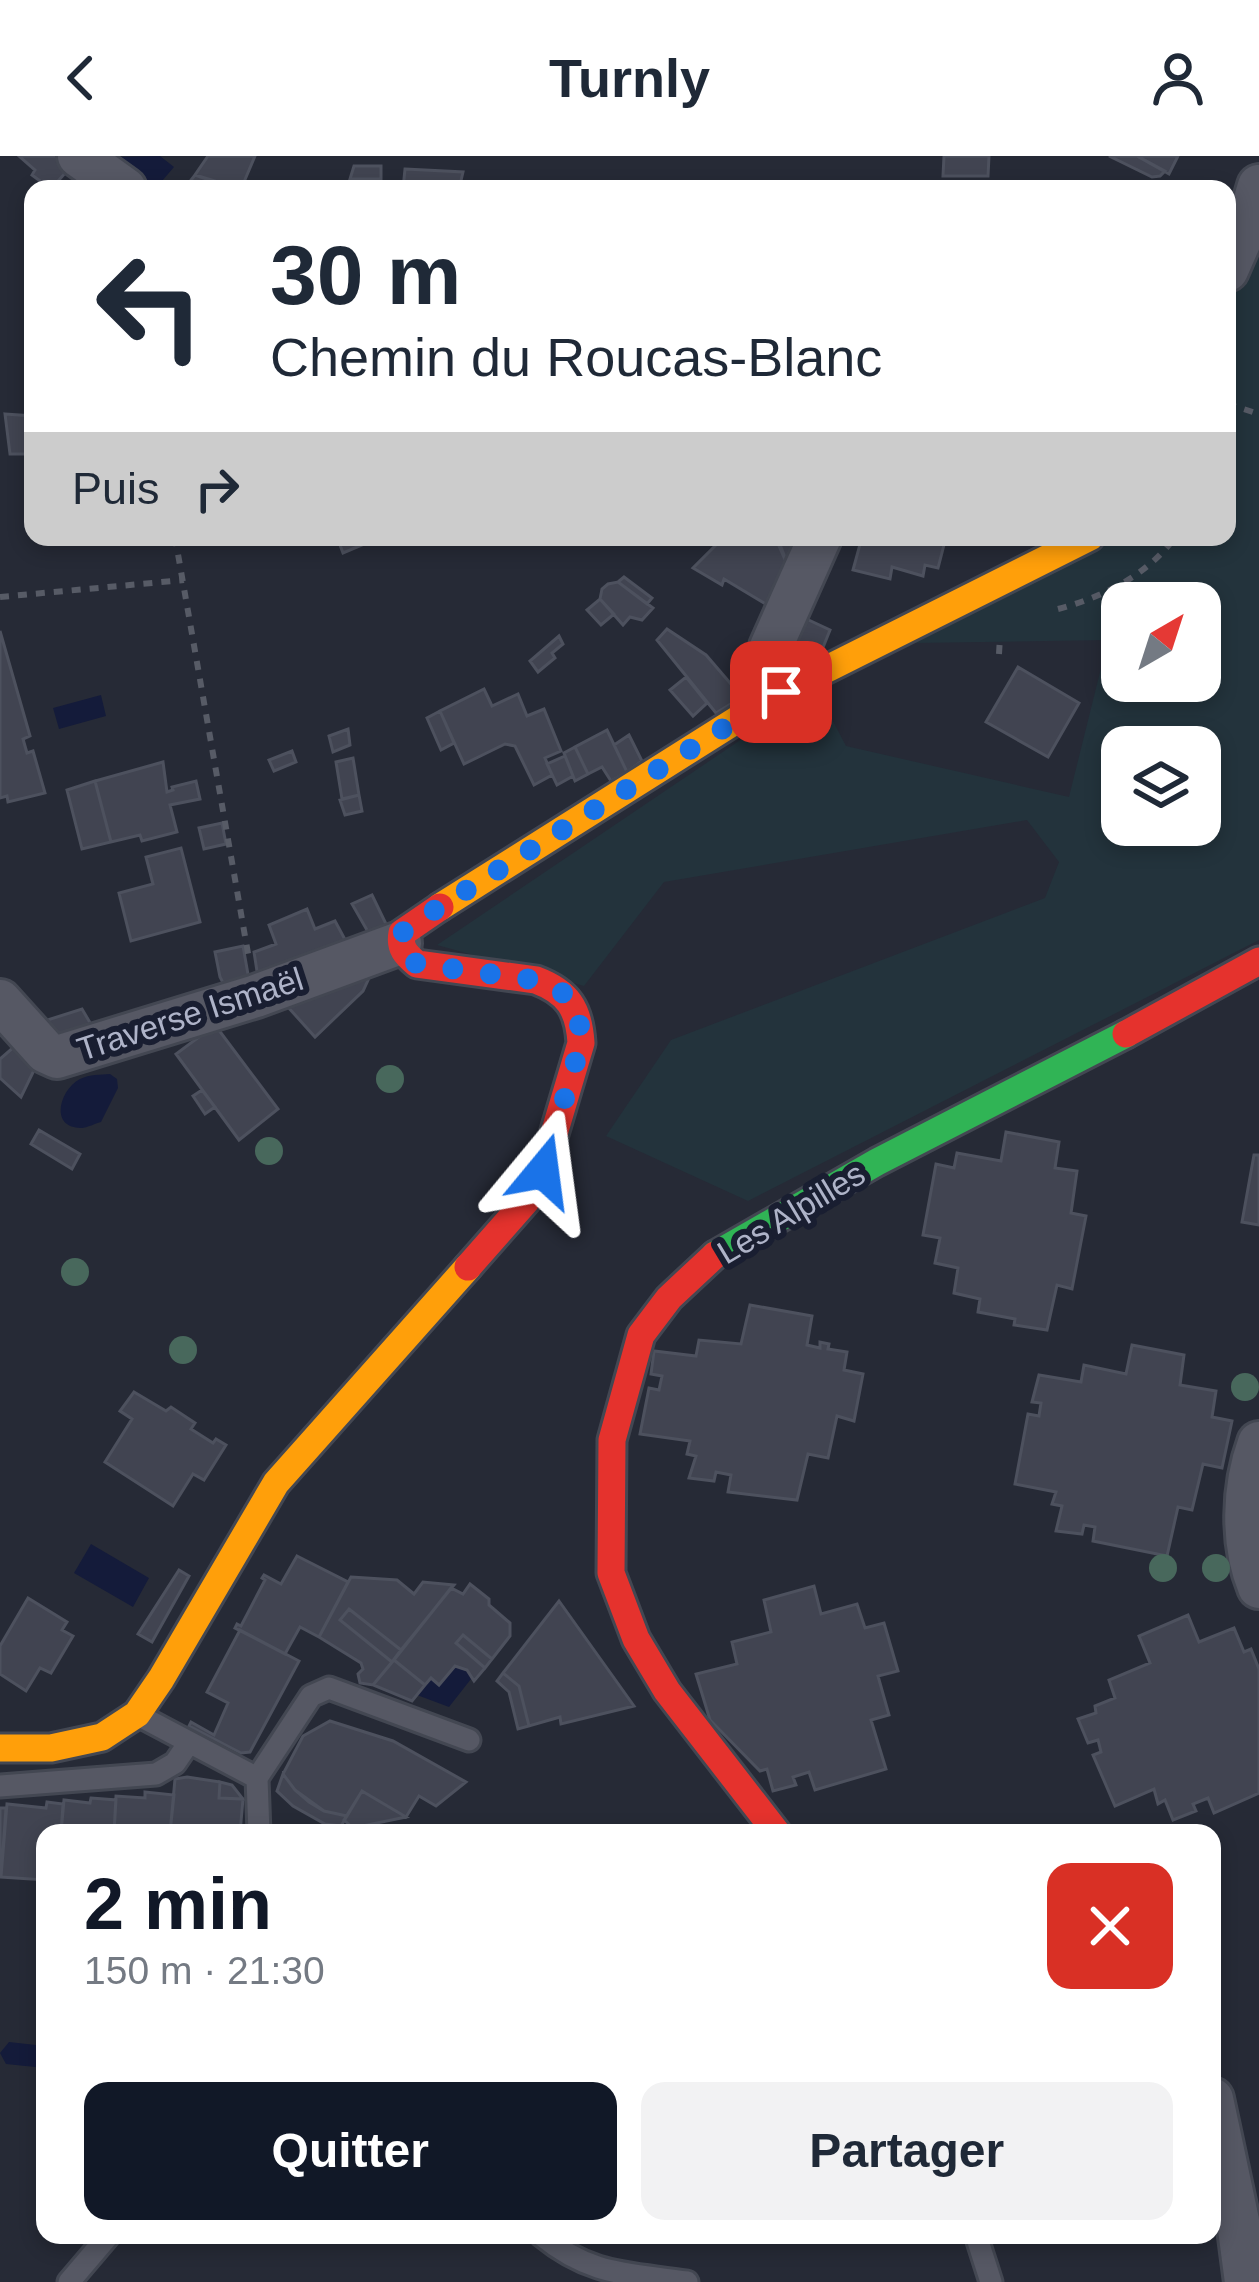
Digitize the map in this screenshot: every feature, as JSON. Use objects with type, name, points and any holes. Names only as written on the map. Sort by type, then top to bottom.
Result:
[{"type":"street","points":[[79,156],[112,180]]},
{"type":"street","points":[[1236,250],[1259,186]]},
{"type":"street","points":[[781,692],[768,663],[771,647],[816,546]]},
{"type":"street","points":[[0,1748],[51,1748],[102,1737],[137,1714],[276,1483],[526,1201],[543,1171],[581,1043],[575,1007],[553,985],[536,980],[417,964],[400,943],[402,933],[781,692],[1072,546]]},
{"type":"street","name":"Traverse Ismaël","points":[[0,1000],[46,1052],[57,1057],[256,996],[400,943]]},
{"type":"street","name":"Les Alpilles","points":[[770,1824],[667,1691],[636,1639],[611,1573],[612,1440],[641,1335],[669,1298],[719,1251],[877,1162],[1259,962]]},
{"type":"street","points":[[1259,1443],[1246,1494],[1248,1539],[1259,1587]]},
{"type":"street","points":[[1221,2144],[1246,2282]]},
{"type":"lane","points":[[259,1824],[257,1778],[311,1696],[329,1688],[469,1740]]},
{"type":"lane","points":[[137,1714],[257,1778]]},
{"type":"lane","points":[[0,1786],[156,1774],[175,1763],[188,1744]]},
{"type":"lane","points":[[69,2282],[101,2244]]},
{"type":"lane","points":[[552,2244],[566,2256],[606,2271],[687,2282]]},
{"type":"lane","points":[[979,2244],[992,2282]]},
{"type":"path","points":[[177,546],[256,996]]},
{"type":"path","points":[[0,597],[184,580]]},
{"type":"shaded area","points":[[1259,243],[1259,940],[748,1201],[606,1136],[671,1040],[1045,898],[1059,862],[1027,820],[664,882],[584,986],[437,945],[816,689],[846,746],[1069,797],[1101,668],[1101,702],[1221,702],[1221,582],[1101,582],[1101,640],[913,643],[1099,546],[1236,546],[1236,286]]},
{"type":"water","points":[[160,156],[174,167],[163,180],[145,180],[114,157]]},
{"type":"water","points":[[101,695],[106,716],[59,729],[53,708]]},
{"type":"water","points":[[110,1074],[118,1088],[101,1122],[82,1128],[65,1122],[61,1108],[73,1084],[88,1076]]},
{"type":"water","points":[[91,1544],[149,1578],[133,1607],[74,1573]]},
{"type":"water","points":[[455,1666],[471,1679],[449,1707],[417,1695],[431,1678],[440,1684]]},
{"type":"water","points":[[9,2042],[36,2045],[36,2067],[6,2064],[0,2053]]},
{"type":"building","points":[[19,156],[67,156],[75,162],[59,180],[39,180],[32,175],[35,170]]},
{"type":"building","points":[[208,156],[255,156],[245,180],[195,175]]},
{"type":"building","points":[[944,156],[989,156],[988,176],[943,176]]},
{"type":"building","points":[[1109,156],[1137,156],[1165,171],[1152,177]]},
{"type":"building","points":[[1137,156],[1178,156],[1169,174]]},
{"type":"building","points":[[354,166],[381,166],[381,179],[350,179]]},
{"type":"building","points":[[405,169],[463,172],[461,180],[404,180]]},
{"type":"building","points":[[5,414],[24,415],[24,454],[10,454]]},
{"type":"building","points":[[715,546],[779,546],[794,580],[779,612],[724,579],[722,585],[693,568]]},
{"type":"building","points":[[781,546],[799,549],[794,580]]},
{"type":"building","points":[[860,546],[944,546],[938,568],[925,565],[923,576],[892,567],[890,579],[853,570]]},
{"type":"building","points":[[624,577],[652,598],[647,604],[618,582]]},
{"type":"building","points":[[618,582],[653,608],[642,620],[630,617],[623,625],[600,599],[602,589]]},
{"type":"building","points":[[600,599],[614,614],[601,625],[587,610]]},
{"type":"building","points":[[798,615],[830,630],[820,655],[785,651]]},
{"type":"building","points":[[667,629],[706,655],[742,697],[716,713],[657,640]]},
{"type":"building","points":[[0,631],[30,736],[23,739],[27,753],[33,751],[45,793],[8,802],[7,796],[0,798]]},
{"type":"building","points":[[559,636],[563,644],[552,653],[555,658],[538,672],[530,661]]},
{"type":"building","points":[[1018,667],[1079,703],[1048,757],[986,722]]},
{"type":"building","points":[[686,677],[707,703],[693,716],[670,690]]},
{"type":"building","points":[[484,689],[492,706],[518,694],[527,716],[544,709],[561,751],[545,758],[552,775],[534,785],[515,746],[505,744],[464,764],[440,711]]},
{"type":"building","points":[[440,711],[454,743],[441,750],[427,718]]},
{"type":"building","points":[[348,729],[350,745],[333,752],[329,736]]},
{"type":"building","points":[[607,730],[627,772],[611,781],[602,767],[588,774],[575,747]]},
{"type":"building","points":[[629,735],[642,761],[627,772],[614,745]]},
{"type":"building","points":[[575,747],[588,774],[575,781],[564,753]]},
{"type":"building","points":[[292,751],[296,762],[274,771],[269,760]]},
{"type":"building","points":[[565,756],[573,776],[557,785],[547,764]]},
{"type":"building","points":[[353,758],[359,795],[342,799],[336,762]]},
{"type":"building","points":[[163,762],[167,792],[196,781],[200,799],[170,805],[177,832],[142,841],[140,835],[111,842],[95,781]]},
{"type":"building","points":[[95,781],[111,842],[82,849],[67,790]]},
{"type":"building","points":[[359,795],[362,811],[345,815],[340,800]]},
{"type":"building","points":[[222,823],[226,844],[204,849],[199,828]]},
{"type":"building","points":[[181,848],[200,922],[131,941],[119,893],[153,884],[146,857]]},
{"type":"building","points":[[372,895],[387,926],[371,937],[352,904]]},
{"type":"building","points":[[307,909],[315,929],[335,921],[349,947],[259,984],[254,952],[276,944],[269,925]]},
{"type":"building","points":[[243,946],[249,980],[230,996],[215,952]]},
{"type":"building","points":[[374,967],[363,991],[315,1037],[287,1006]]},
{"type":"building","points":[[82,1009],[99,1038],[50,1042],[35,1024]]},
{"type":"building","points":[[215,1025],[278,1109],[239,1140],[176,1054]]},
{"type":"building","points":[[23,1039],[40,1058],[21,1097],[0,1078],[0,1059]]},
{"type":"building","points":[[202,1090],[215,1107],[205,1114],[193,1096]]},
{"type":"building","points":[[39,1130],[80,1154],[72,1169],[31,1144]]},
{"type":"building","points":[[1006,1132],[1059,1142],[1055,1168],[1077,1171],[1071,1213],[1086,1216],[1072,1289],[1057,1285],[1047,1330],[978,1312],[980,1299],[954,1293],[958,1268],[935,1263],[940,1238],[923,1235],[936,1164],[954,1168],[957,1153],[1001,1161]]},
{"type":"building","points":[[1254,1155],[1259,1155],[1259,1225],[1242,1222]]},
{"type":"building","points":[[750,1305],[812,1316],[807,1345],[820,1348],[820,1342],[829,1344],[828,1349],[847,1352],[844,1370],[863,1374],[854,1421],[837,1416],[828,1458],[808,1454],[797,1500],[728,1492],[731,1475],[716,1472],[714,1481],[689,1478],[696,1456],[687,1454],[690,1441],[640,1434],[649,1388],[659,1390],[662,1376],[651,1374],[654,1351],[696,1356],[699,1340],[741,1344]]},
{"type":"building","points":[[1132,1345],[1184,1355],[1180,1385],[1216,1391],[1212,1417],[1232,1421],[1222,1468],[1203,1464],[1192,1510],[1178,1507],[1167,1556],[1093,1541],[1095,1527],[1084,1525],[1082,1534],[1056,1531],[1062,1506],[1052,1504],[1056,1492],[1015,1484],[1028,1414],[1039,1416],[1041,1403],[1032,1402],[1039,1375],[1081,1382],[1084,1365],[1126,1374]]},
{"type":"building","points":[[134,1392],[166,1411],[171,1407],[195,1423],[191,1429],[226,1445],[204,1480],[193,1474],[173,1506],[105,1462],[132,1419],[120,1411]]},
{"type":"building","points":[[297,1556],[348,1582],[319,1637],[300,1627],[285,1654],[235,1628],[241,1626],[264,1575],[281,1584]]},
{"type":"building","points":[[179,1570],[189,1576],[152,1642],[138,1634]]},
{"type":"building","points":[[351,1577],[397,1580],[414,1594],[423,1582],[454,1585],[401,1650],[349,1609],[340,1620],[392,1662],[373,1685],[360,1683],[361,1663],[319,1637]]},
{"type":"building","points":[[470,1584],[510,1623],[510,1636],[492,1659],[463,1635],[456,1643],[485,1668],[474,1681],[467,1670],[455,1666],[439,1685],[431,1678],[425,1685],[394,1660],[451,1588],[463,1594]]},
{"type":"building","points":[[814,1586],[821,1614],[857,1604],[865,1628],[884,1623],[898,1671],[878,1676],[889,1715],[871,1720],[886,1769],[815,1790],[809,1772],[793,1777],[796,1785],[773,1791],[767,1769],[760,1771],[710,1720],[696,1674],[737,1664],[732,1642],[771,1632],[764,1600]]},
{"type":"building","points":[[28,1598],[67,1622],[62,1630],[73,1636],[51,1673],[40,1668],[26,1691],[0,1674],[0,1646]]},
{"type":"building","points":[[559,1601],[634,1706],[561,1724],[560,1717],[529,1726],[519,1686],[503,1673]]},
{"type":"building","points":[[349,1609],[401,1650],[392,1662],[340,1620]]},
{"type":"building","points":[[1188,1615],[1199,1642],[1234,1628],[1244,1652],[1251,1649],[1259,1669],[1259,1793],[1214,1813],[1208,1798],[1193,1804],[1196,1811],[1173,1820],[1165,1800],[1158,1804],[1154,1789],[1115,1806],[1093,1755],[1101,1752],[1098,1740],[1088,1743],[1078,1719],[1096,1713],[1095,1706],[1115,1698],[1109,1680],[1150,1663],[1139,1636]]},
{"type":"building","points":[[240,1630],[299,1661],[250,1752],[241,1753],[189,1726],[191,1722],[214,1735],[228,1703],[207,1692]]},
{"type":"building","points":[[463,1635],[492,1659],[485,1668],[456,1643]]},
{"type":"building","points":[[394,1660],[425,1685],[412,1701],[373,1685]]},
{"type":"building","points":[[503,1673],[519,1686],[529,1726],[518,1729],[509,1692],[497,1681]]},
{"type":"building","points":[[330,1721],[393,1741],[466,1782],[436,1806],[419,1796],[406,1817],[362,1791],[347,1816],[324,1811],[295,1790],[283,1774],[303,1736]]},
{"type":"building","points":[[283,1774],[309,1802],[347,1816],[342,1824],[325,1824],[277,1791]]},
{"type":"building","points":[[175,1779],[220,1782],[219,1798],[243,1799],[241,1824],[171,1824]]},
{"type":"building","points":[[220,1782],[232,1785],[243,1799],[219,1798]]},
{"type":"building","points":[[362,1791],[406,1817],[372,1824],[344,1820]]},
{"type":"building","points":[[145,1792],[174,1795],[171,1824],[114,1824],[116,1796],[145,1798]]},
{"type":"building","points":[[91,1798],[116,1800],[115,1824],[62,1824],[64,1800],[90,1803]]},
{"type":"building","points":[[47,1802],[63,1804],[62,1824],[36,1824],[36,1879],[1,1877],[7,1804],[46,1808]]},
{"type":"building","points":[[0,1808],[6,1808],[1,1877],[0,1877]]},
{"type":"traffic: fast","points":[[715,1255],[877,1162],[1126,1034]]},
{"type":"traffic: slow","points":[[440,907],[781,692],[1072,546]]},
{"type":"traffic: slow","points":[[0,1748],[51,1748],[102,1737],[137,1714],[276,1483],[468,1267]]},
{"type":"traffic: jam","points":[[440,907],[402,933],[403,947],[417,964],[547,985],[570,1003],[581,1043],[543,1171],[526,1201],[468,1267]]},
{"type":"traffic: jam","points":[[1126,1034],[1259,961]]},
{"type":"traffic: jam","points":[[715,1255],[669,1298],[641,1335],[612,1440],[611,1573],[636,1639],[667,1691],[770,1824]]},
{"type":"route","points":[[543,1171],[581,1043],[575,1007],[566,994],[536,980],[417,964],[400,943],[402,933],[781,692]]}]
